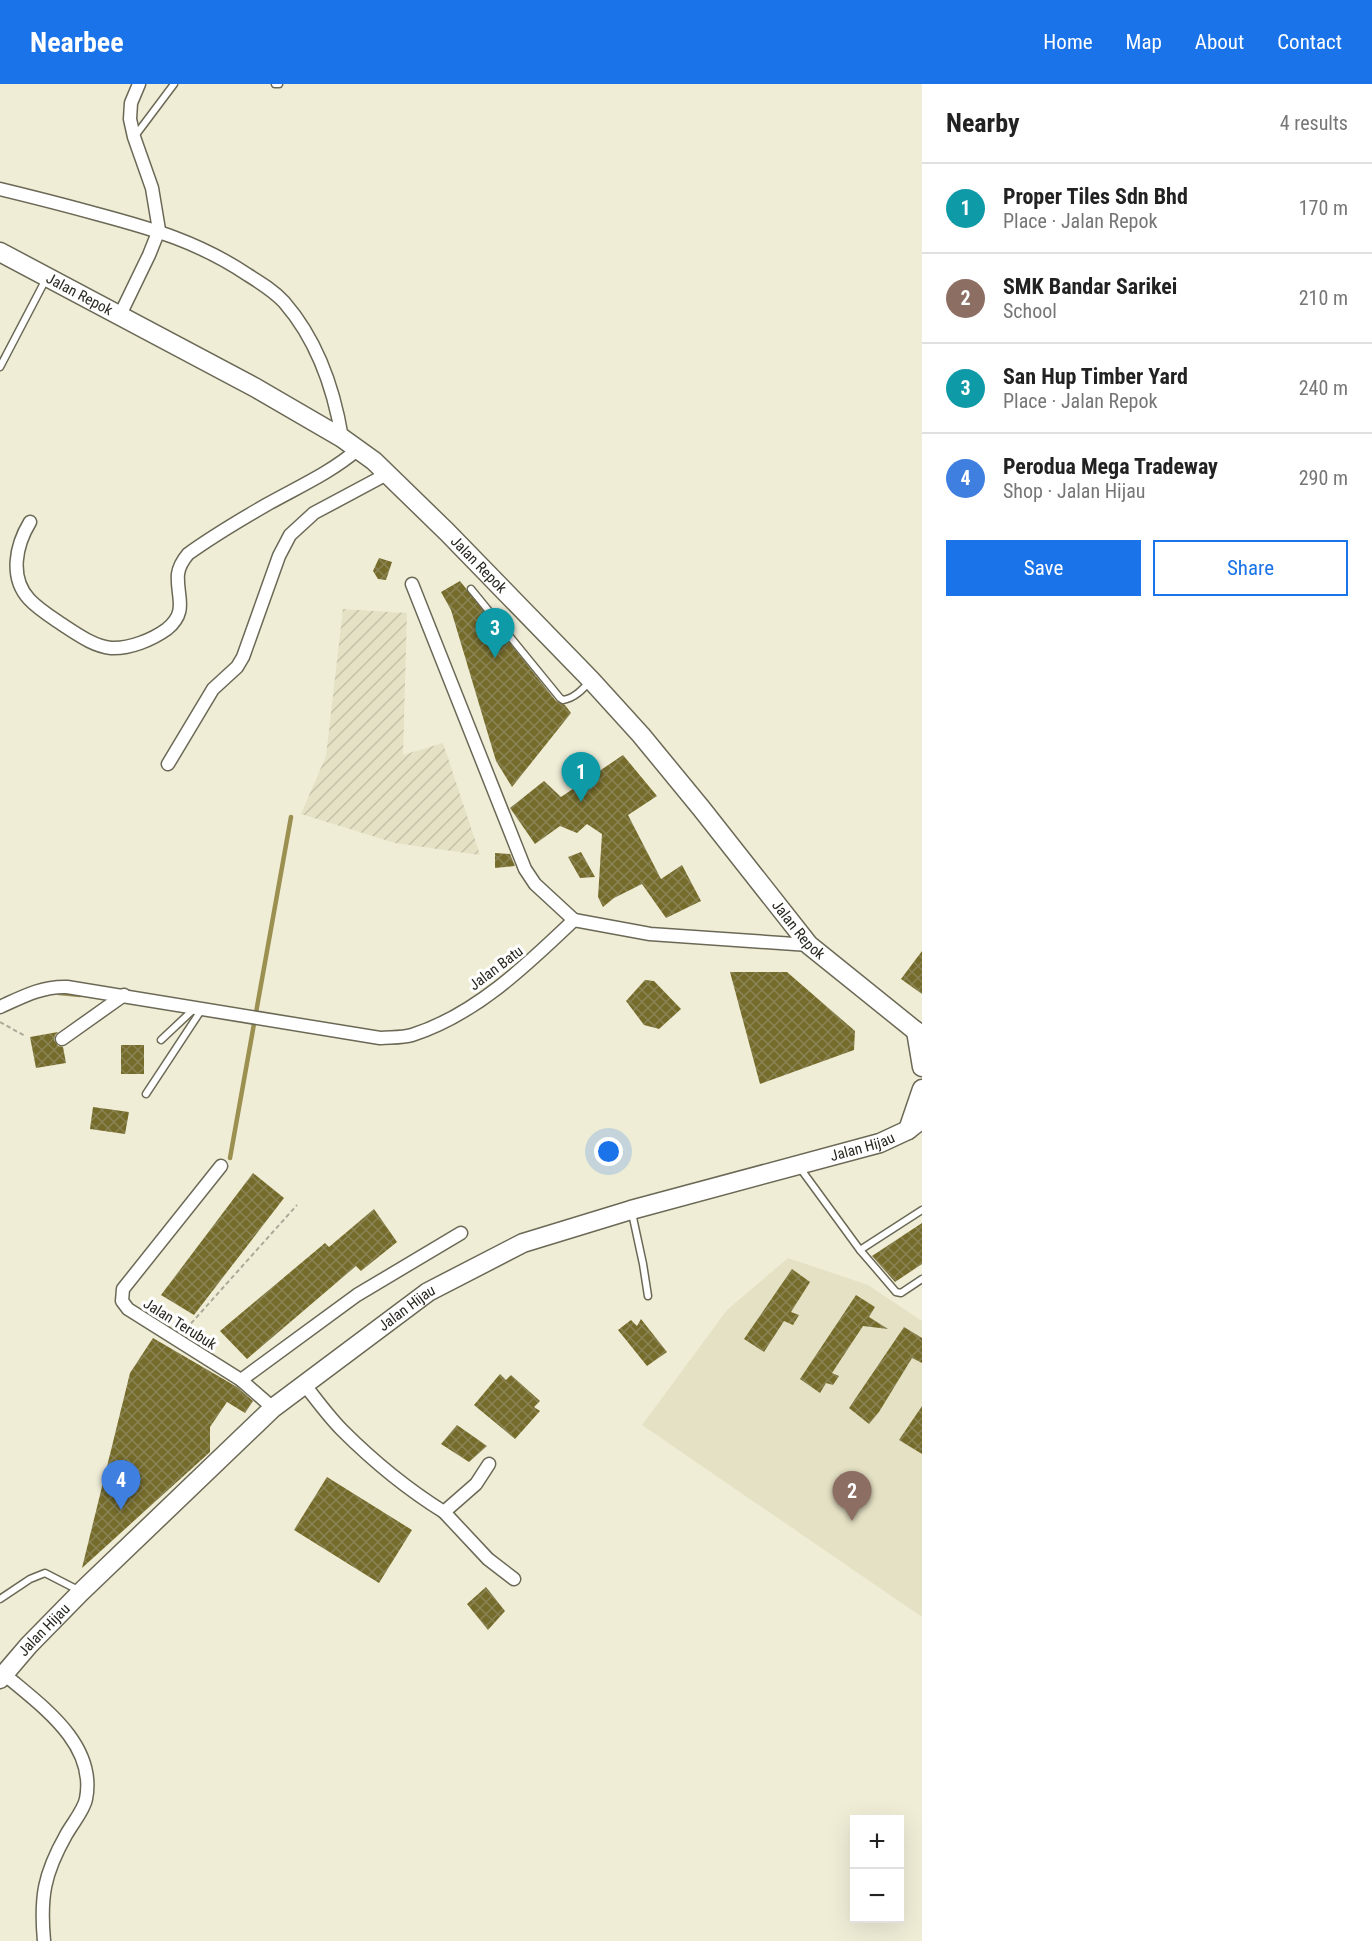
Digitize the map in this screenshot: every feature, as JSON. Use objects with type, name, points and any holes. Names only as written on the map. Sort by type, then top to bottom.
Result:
[{"type":"main road","name":"Jalan Repok","points":[[0,252],[256,388],[342,438],[374,461],[591,680],[641,735],[701,807],[809,945],[920,1034]]},
{"type":"main road","points":[[920,1034],[922,1067]]},
{"type":"main road","points":[[915,1124],[922,1089]]},
{"type":"main road","name":"Jalan Hijau","points":[[2,1677],[29,1645],[81,1592],[273,1408],[428,1292],[523,1244],[631,1210],[880,1143],[915,1124]]},
{"type":"street","points":[[120,315],[159,230],[152,188],[130,119],[131,103],[139,84]]},
{"type":"street","points":[[0,189],[159,230],[229,262],[270,289],[284,302],[317,353],[328,376],[342,438]]},
{"type":"street","points":[[30,522],[21,536],[17,550],[20,586],[28,598],[53,618],[92,642],[113,648],[126,647],[156,635],[168,628],[177,618],[181,606],[178,574],[181,563],[188,554],[267,504],[315,479],[357,450]]},
{"type":"street","points":[[168,764],[213,689],[237,667],[243,657],[279,556],[290,535],[314,513],[387,474]]},
{"type":"street","points":[[412,584],[525,869],[535,884],[574,920],[650,934],[809,945]]},
{"type":"street","name":"Jalan Batu","points":[[0,1007],[38,990],[54,986],[124,995],[380,1038],[410,1036],[446,1021],[477,1001],[532,960],[574,920]]},
{"type":"street","points":[[62,1039],[124,995]]},
{"type":"street","name":"Jalan Terubuk","points":[[221,1166],[123,1289],[122,1300],[128,1309],[241,1380],[273,1408]]},
{"type":"street","points":[[241,1380],[357,1295],[461,1233]]},
{"type":"street","points":[[304,1384],[341,1429],[370,1456],[422,1498],[444,1512],[488,1559],[514,1579]]},
{"type":"street","points":[[444,1512],[476,1484],[489,1464]]},
{"type":"street","points":[[2,1677],[56,1718],[78,1748],[86,1773],[86,1800],[55,1854],[44,1887],[42,1920],[44,1941]]},
{"type":"lane","points":[[134,137],[174,84]]},
{"type":"lane","points":[[0,367],[48,276]]},
{"type":"lane","points":[[471,588],[560,698],[569,699],[582,691],[591,680]]},
{"type":"lane","points":[[161,1040],[199,1008]]},
{"type":"lane","points":[[146,1094],[199,1008]]},
{"type":"lane","points":[[799,1166],[860,1250],[898,1294],[922,1279]]},
{"type":"lane","points":[[631,1210],[644,1264],[648,1296]]},
{"type":"lane","points":[[860,1250],[922,1210]]},
{"type":"lane","points":[[0,1599],[30,1579],[45,1574],[81,1592]]},
{"type":"path","points":[[0,1022],[25,1036]]},
{"type":"path","points":[[176,1340],[297,1205]]},
{"type":"shaded area","points":[[343,609],[407,613],[403,755],[443,743],[480,855],[395,843],[301,814],[326,756]]},
{"type":"shaded area","points":[[788,1258],[868,1285],[922,1321],[922,1617],[642,1425],[727,1310]]},
{"type":"building","points":[[379,558],[392,562],[386,580],[378,579],[373,571]]},
{"type":"building","points":[[460,581],[556,701],[565,705],[571,713],[512,787],[496,761],[451,610],[441,592]]},
{"type":"building","points":[[623,755],[657,796],[628,815],[661,879],[682,865],[701,901],[666,918],[642,884],[614,898],[603,907],[598,897],[602,834],[587,824],[577,833],[560,826],[535,844],[510,808],[544,781],[561,797]]},
{"type":"building","points":[[581,852],[595,877],[580,878],[568,857]]},
{"type":"building","points":[[495,853],[510,854],[515,866],[495,868]]},
{"type":"building","points":[[922,951],[922,994],[901,979]]},
{"type":"building","points":[[730,972],[787,972],[855,1031],[854,1050],[760,1084]]},
{"type":"building","points":[[645,980],[654,981],[681,1009],[659,1029],[644,1025],[626,1001]]},
{"type":"building","points":[[58,1032],[54,1040],[58,1046],[63,1047],[66,1063],[36,1068],[30,1037]]},
{"type":"building","points":[[121,1045],[144,1045],[144,1074],[121,1074]]},
{"type":"building","points":[[93,1107],[129,1112],[125,1134],[90,1129]]},
{"type":"building","points":[[253,1173],[284,1198],[194,1315],[161,1295]]},
{"type":"building","points":[[374,1209],[397,1242],[361,1271],[356,1266],[247,1359],[220,1331],[325,1243],[329,1247]]},
{"type":"building","points":[[922,1223],[922,1264],[895,1282],[872,1256]]},
{"type":"building","points":[[792,1269],[810,1282],[791,1312],[799,1315],[793,1325],[784,1321],[764,1352],[744,1339]]},
{"type":"building","points":[[856,1295],[875,1307],[869,1317],[888,1329],[863,1326],[832,1373],[839,1376],[833,1385],[826,1383],[820,1393],[800,1379]]},
{"type":"building","points":[[641,1319],[667,1352],[647,1366],[618,1330],[631,1320],[637,1326]]},
{"type":"building","points":[[904,1327],[922,1338],[922,1363],[912,1358],[879,1412],[869,1424],[849,1408]]},
{"type":"building","points":[[153,1338],[237,1387],[253,1401],[245,1413],[227,1402],[210,1427],[210,1452],[82,1568],[130,1373]]},
{"type":"building","points":[[500,1374],[506,1380],[511,1375],[540,1401],[534,1407],[540,1411],[515,1439],[474,1405]]},
{"type":"building","points":[[922,1406],[922,1454],[899,1440]]},
{"type":"building","points":[[457,1425],[487,1446],[469,1462],[441,1444]]},
{"type":"building","points":[[327,1477],[412,1530],[379,1583],[294,1530]]},
{"type":"building","points":[[486,1587],[505,1611],[488,1630],[467,1604]]},
{"type":"waterway","points":[[230,1158],[291,817]]},
{"type":"waterway","points":[[59,993],[80,995]]},
{"type":"place","name":"San Hup Timber Yard","points":[[495,658]]},
{"type":"place","name":"Proper Tiles Sdn Bhd","points":[[581,802]]},
{"type":"place","name":"Perodua Mega Tradeway","points":[[121,1510]]},
{"type":"place","name":"SMK Bandar Sarikei","points":[[852,1521]]}]
